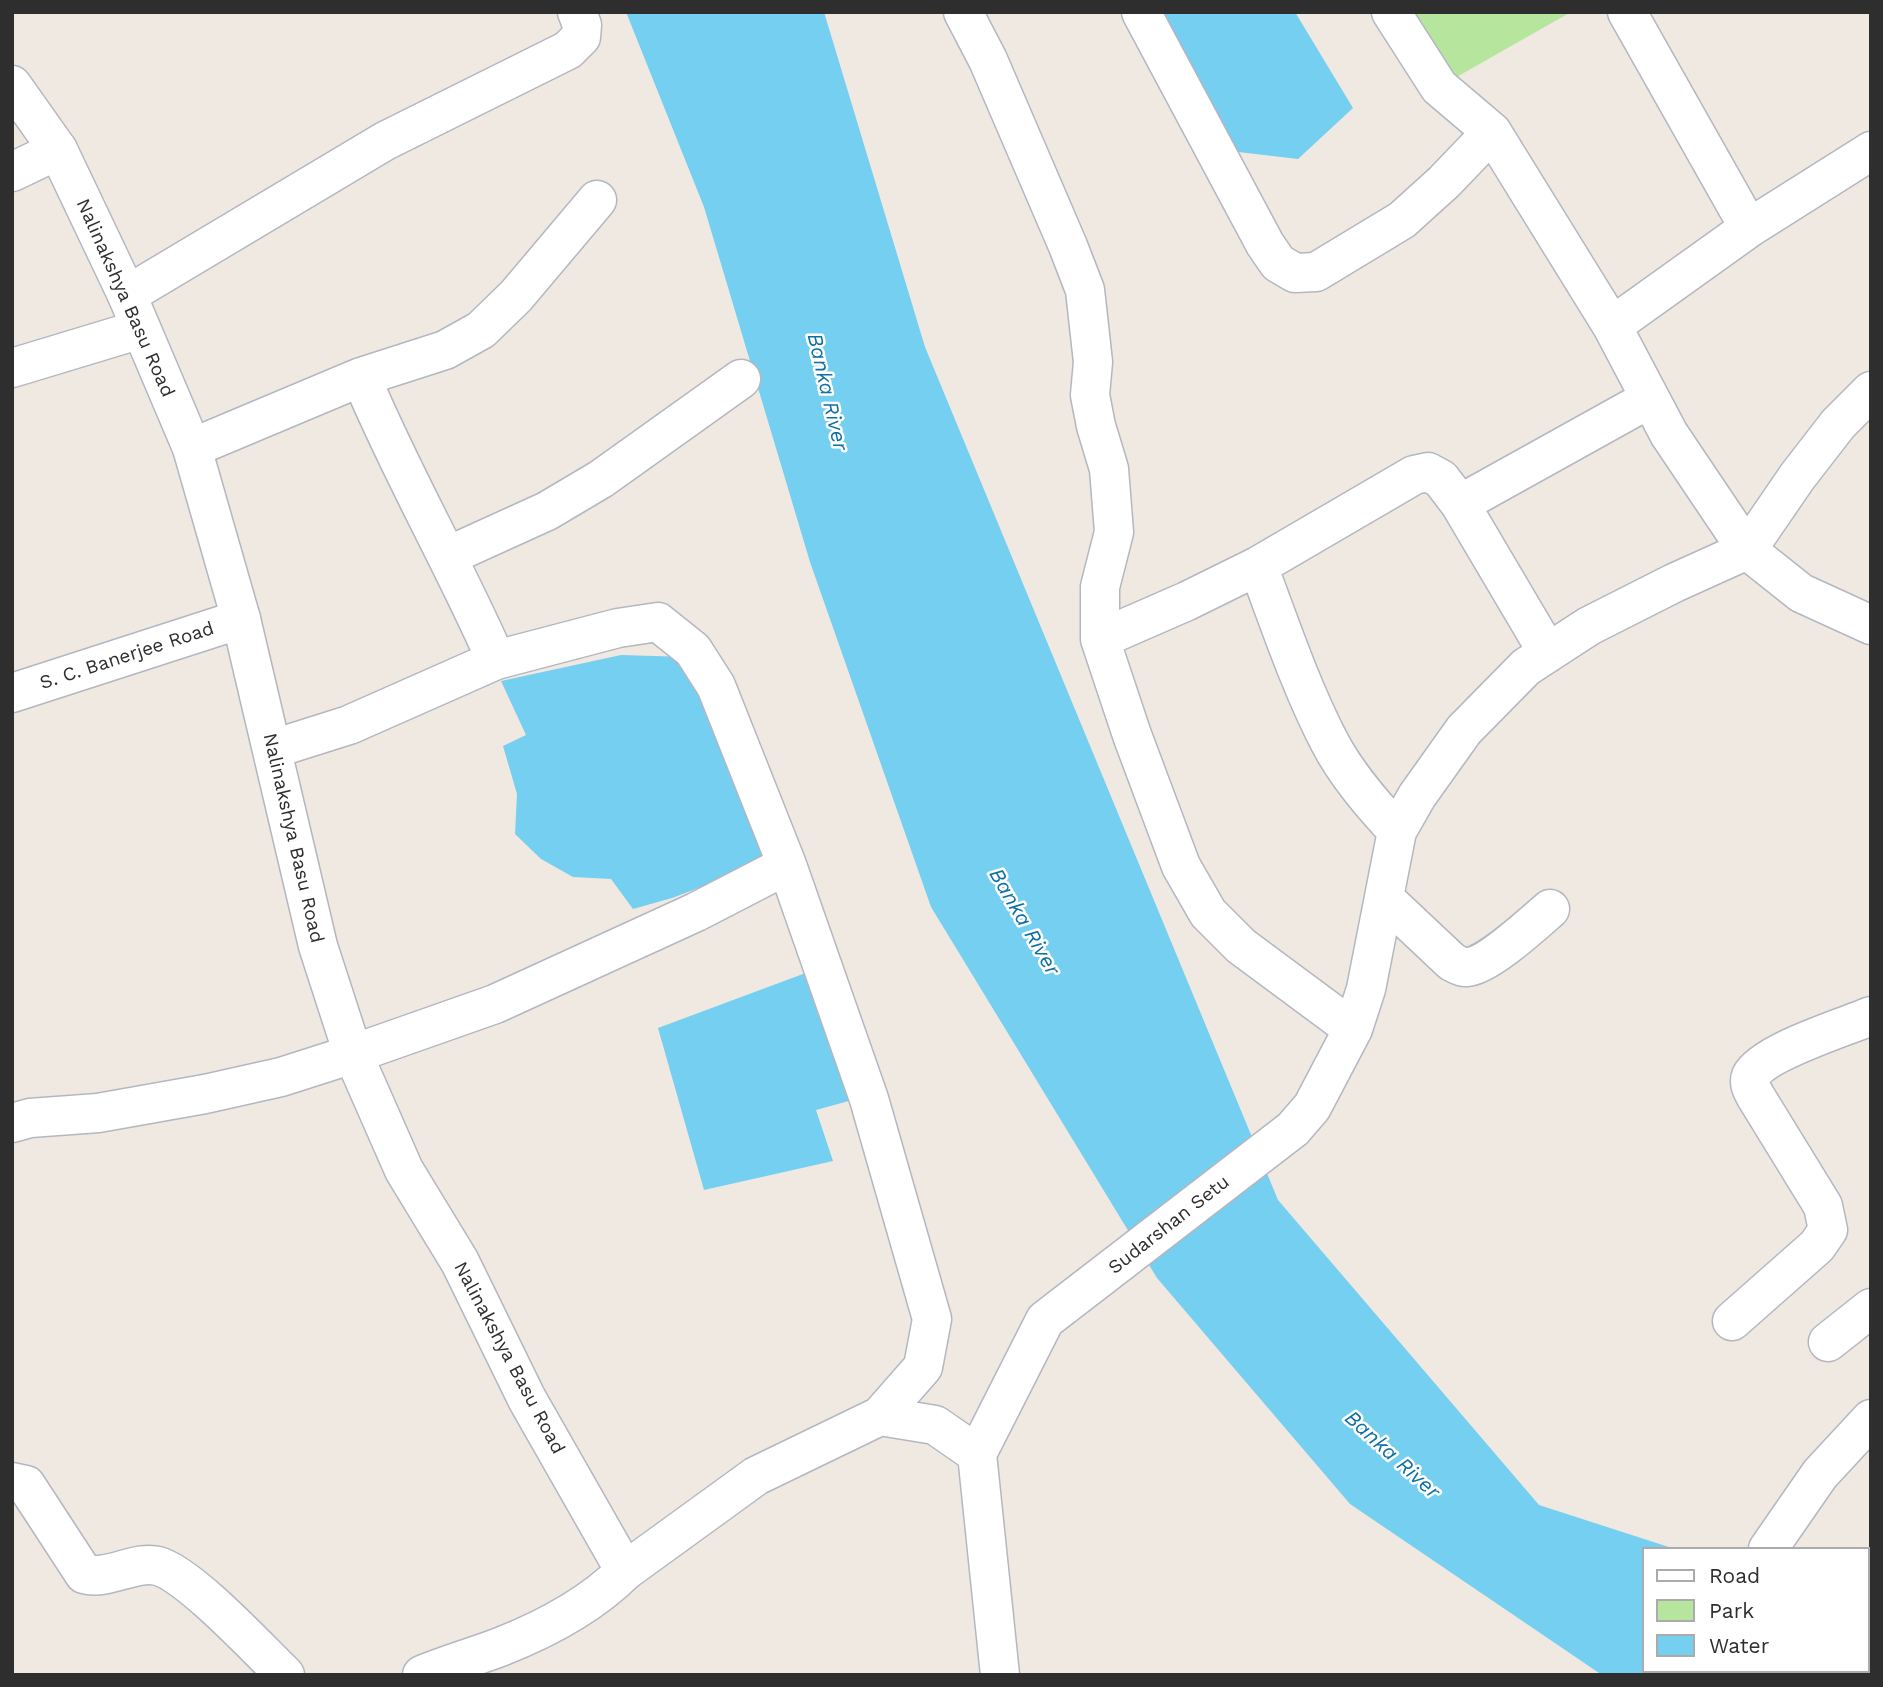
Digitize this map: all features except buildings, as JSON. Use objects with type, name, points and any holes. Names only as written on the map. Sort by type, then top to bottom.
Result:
[{"type":"street","points":[[12,368],[134,312],[385,141],[568,50],[581,37],[582,25],[577,12]]},
{"type":"street","points":[[963,12],[988,60],[1085,290],[1091,341],[1090,395],[1109,469],[1114,532],[1100,587],[1100,639],[1132,735],[1181,866],[1208,914],[1241,946],[1353,1029]]},
{"type":"street","points":[[1141,12],[1265,244],[1278,262],[1295,273],[1316,272],[1402,220],[1444,182],[1492,132]]},
{"type":"street","points":[[1391,12],[1439,87],[1492,132],[1612,326],[1669,434],[1746,550],[1801,593],[1871,626]]},
{"type":"street","points":[[1627,12],[1749,228]]},
{"type":"street","name":"Nalinakshya Basu Road","points":[[12,85],[58,150],[134,312],[192,448],[241,619],[318,946],[353,1054],[404,1170],[460,1262],[527,1399],[625,1571]]},
{"type":"street","points":[[12,172],[58,150]]},
{"type":"street","points":[[1612,326],[1749,228],[1871,151]]},
{"type":"street","points":[[192,448],[361,377],[445,350],[481,330],[516,296],[597,200]]},
{"type":"street","points":[[361,377],[384,432],[448,556],[496,660]]},
{"type":"street","points":[[448,556],[547,511],[601,479],[741,379]]},
{"type":"street","points":[[1746,550],[1797,477],[1838,425],[1871,391]]},
{"type":"street","points":[[1460,504],[1650,399]]},
{"type":"street","points":[[1100,639],[1258,566],[1414,475],[1428,472],[1441,479],[1460,504],[1548,653]]},
{"type":"street","name":"Sudarshan Setu","points":[[977,1454],[1045,1320],[1293,1129],[1312,1107],[1353,1029],[1366,989],[1397,831],[1417,796],[1464,730],[1526,667],[1589,626],[1746,550]]},
{"type":"street","points":[[1258,566],[1308,695],[1330,743],[1368,798],[1397,831]]},
{"type":"street","name":"S. C. Banerjee Road","points":[[12,692],[241,619]]},
{"type":"street","points":[[273,749],[349,725],[496,660],[618,628],[658,622],[693,650],[716,687],[787,865],[869,1099],[932,1319],[923,1367],[880,1416],[756,1476],[569,1615],[500,1646],[422,1675]]},
{"type":"street","points":[[12,1123],[30,1118],[98,1112],[205,1094],[281,1077],[353,1054],[495,1004],[696,912],[787,865]]},
{"type":"street","points":[[1385,899],[1452,962],[1464,968],[1476,966],[1493,955],[1550,909]]},
{"type":"street","points":[[1731,1321],[1817,1246],[1828,1230],[1823,1206],[1756,1097],[1750,1085],[1751,1076],[1761,1065],[1787,1050],[1871,1016]]},
{"type":"street","points":[[1828,1342],[1871,1308]]},
{"type":"street","points":[[880,1416],[935,1425],[977,1454],[1000,1675]]},
{"type":"street","points":[[1769,1547],[1820,1475],[1871,1419]]},
{"type":"street","points":[[12,1482],[26,1485],[85,1574],[95,1577],[131,1568],[158,1566],[187,1583],[285,1675]]},
{"type":"green space","points":[[1396,12],[1571,12],[1439,87]]},
{"type":"water","name":"Banka River","points":[[626,12],[824,12],[925,347],[1278,1200],[1539,1505],[1669,1547],[1642,1547],[1642,1673],[1869,1673],[1869,1610],[1871,1675],[1602,1675],[1350,1504],[1157,1278],[931,907],[810,562],[704,207]]},
{"type":"water","points":[[1162,12],[1295,12],[1353,108],[1298,159],[1230,151]]},
{"type":"water","points":[[621,655],[688,657],[763,837],[762,864],[672,898],[633,909],[611,879],[573,877],[541,859],[515,834],[517,794],[503,746],[526,735],[501,681]]},
{"type":"water","points":[[811,971],[856,1099],[816,1110],[833,1161],[704,1190],[658,1028]]}]
